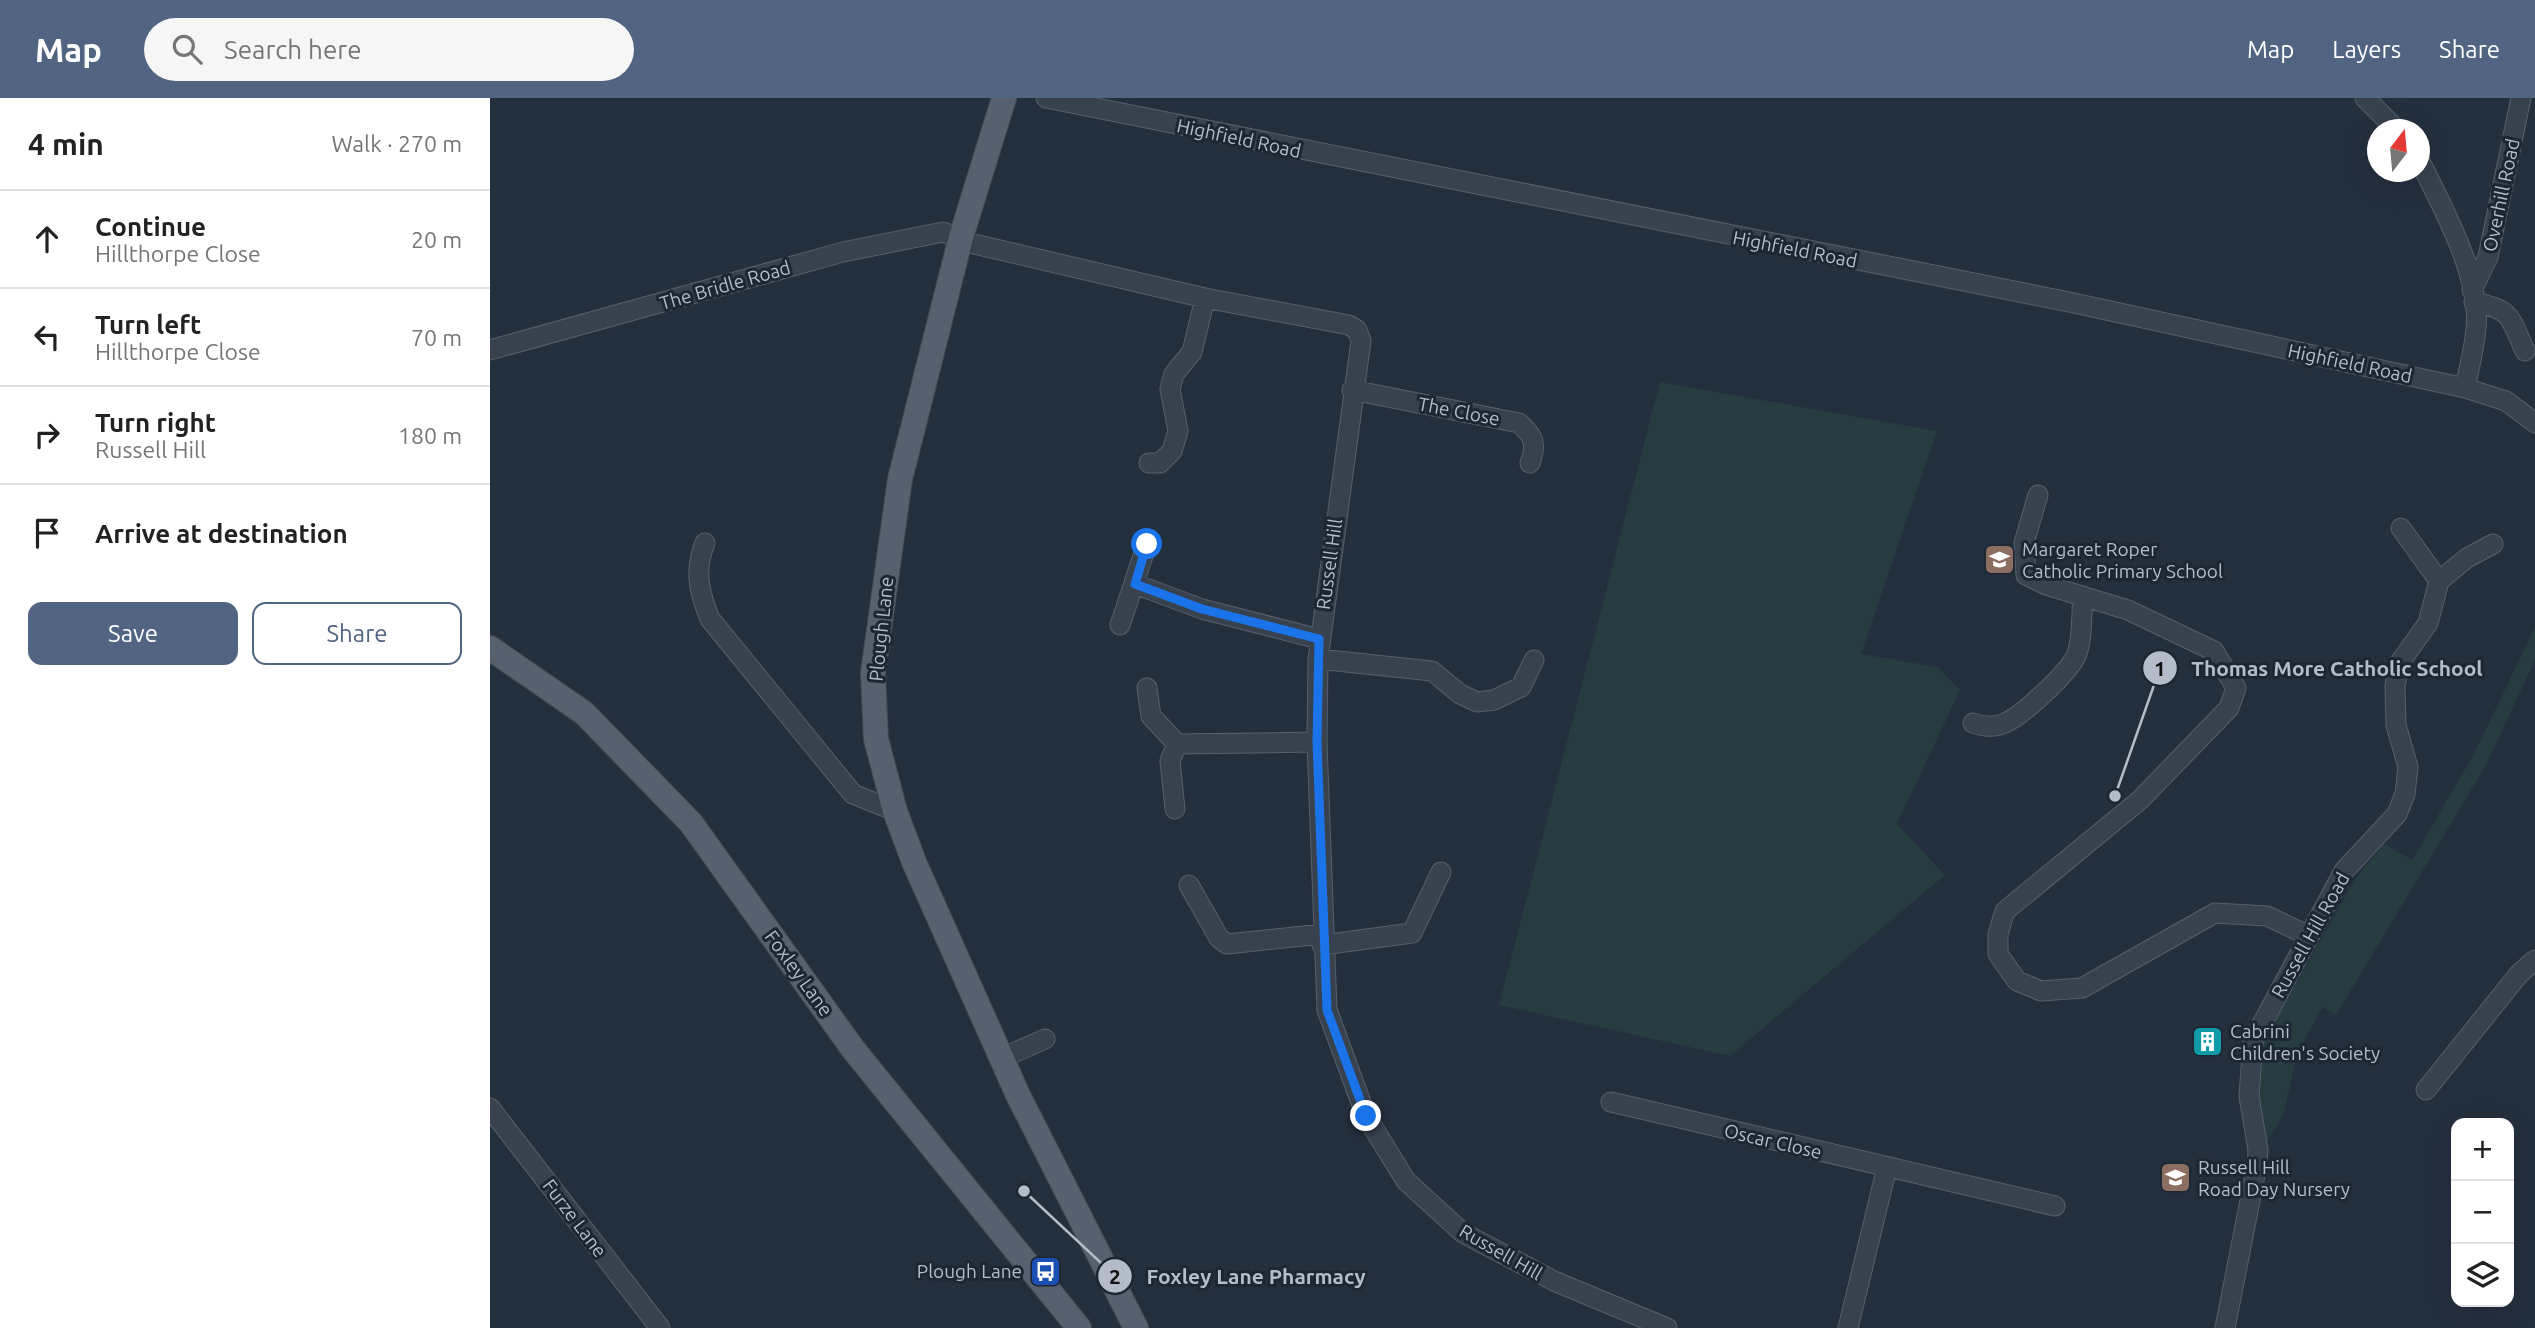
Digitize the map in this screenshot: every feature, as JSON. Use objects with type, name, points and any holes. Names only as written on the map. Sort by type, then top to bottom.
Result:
[{"type":"main road","name":"Plough Lane","points":[[1004,98],[961,237],[900,479],[873,673],[876,739],[895,811],[914,862],[1002,1058],[1136,1328]]},
{"type":"main road","name":"Foxley Lane","points":[[490,648],[584,713],[691,823],[853,1049],[1079,1328]]},
{"type":"street","name":"Highfield Road","points":[[1046,98],[2068,302],[2465,388],[2506,401],[2535,424]]},
{"type":"street","points":[[2365,98],[2386,119]]},
{"type":"street","name":"Overhill Road","points":[[2473,296],[2488,257],[2521,98]]},
{"type":"street","points":[[2430,182],[2453,230],[2473,296],[2476,327],[2465,388]]},
{"type":"street","name":"The Bridle Road","points":[[490,350],[843,252],[943,232],[961,237]]},
{"type":"street","name":"Russell Hill","points":[[961,237],[974,244],[1205,298],[1349,325],[1357,330],[1361,341],[1352,390],[1318,659],[1317,742],[1322,939],[1327,1010],[1345,1066],[1366,1116],[1406,1181],[1463,1233],[1554,1281],[1667,1328]]},
{"type":"street","points":[[2473,296],[2509,314],[2525,351]]},
{"type":"street","points":[[1149,463],[1160,463],[1166,457],[1178,431],[1170,389],[1174,374],[1192,352],[1205,298]]},
{"type":"street","name":"The Close","points":[[1352,390],[1519,423],[1532,435],[1536,448],[1530,463]]},
{"type":"street","points":[[2038,495],[2024,543],[2026,575],[2128,610],[2214,651],[2232,678],[2235,696],[2229,708],[2140,800],[2005,911],[1998,934],[1998,954],[2017,981],[2041,991],[2082,988],[2215,913],[2267,916],[2307,935]]},
{"type":"street","points":[[2401,528],[2440,581],[2467,558],[2493,544]]},
{"type":"street","points":[[705,543],[698,573],[700,596],[710,619],[853,794],[895,811]]},
{"type":"street","points":[[1120,625],[1147,544]]},
{"type":"street","name":"Russell Hill Road","points":[[2225,1328],[2257,1165],[2258,1150],[2249,1096],[2253,1041],[2307,935],[2344,871],[2397,814],[2405,794],[2408,767],[2396,725],[2395,685],[2401,661],[2428,624],[2440,581]]},
{"type":"street","points":[[1135,584],[1202,609],[1319,639]]},
{"type":"street","points":[[1973,723],[1986,727],[2017,717],[2070,665],[2077,654],[2083,596]]},
{"type":"street","points":[[1318,659],[1432,671],[1460,694],[1477,702],[1494,700],[1521,687],[1534,660]]},
{"type":"street","points":[[1147,688],[1151,716],[1177,744],[1317,742]]},
{"type":"street","points":[[1175,809],[1170,761],[1177,744]]},
{"type":"street","points":[[1189,885],[1219,938],[1227,944],[1412,933],[1441,872]]},
{"type":"street","points":[[2426,1090],[2519,974],[2535,960]]},
{"type":"street","points":[[1002,1058],[1045,1039]]},
{"type":"street","name":"Oscar Close","points":[[1611,1102],[2055,1206]]},
{"type":"street","name":"Furze Lane","points":[[490,1108],[660,1328]]},
{"type":"street","points":[[1848,1328],[1887,1167]]},
{"type":"green space","points":[[1660,382],[1937,431],[1861,654],[1938,667],[1960,690],[1897,824],[1945,875],[1730,1056],[1499,1005]]},
{"type":"green space","points":[[2535,627],[2535,660],[2486,765],[2336,1015],[2322,1007],[2298,1053],[2283,1115],[2264,1147],[2257,1095],[2262,1045],[2355,879],[2384,844],[2412,860],[2474,754]]},
{"type":"place","name":"Margaret Roper Catholic Primary School","points":[[1999,560]]},
{"type":"place","name":"Thomas More Catholic School","points":[[2115,796]]},
{"type":"place","name":"Cabrini Children's Society","points":[[2207,1042]]},
{"type":"place","name":"Russell Hill Road Day Nursery","points":[[2175,1178]]},
{"type":"place","name":"Foxley Lane Pharmacy","points":[[1024,1191]]},
{"type":"place","name":"Plough Lane","points":[[1045,1271]]},
{"type":"route","points":[[1147,544],[1135,584],[1202,609],[1319,639],[1317,742],[1322,945],[1327,1010],[1345,1066],[1366,1116]]}]
